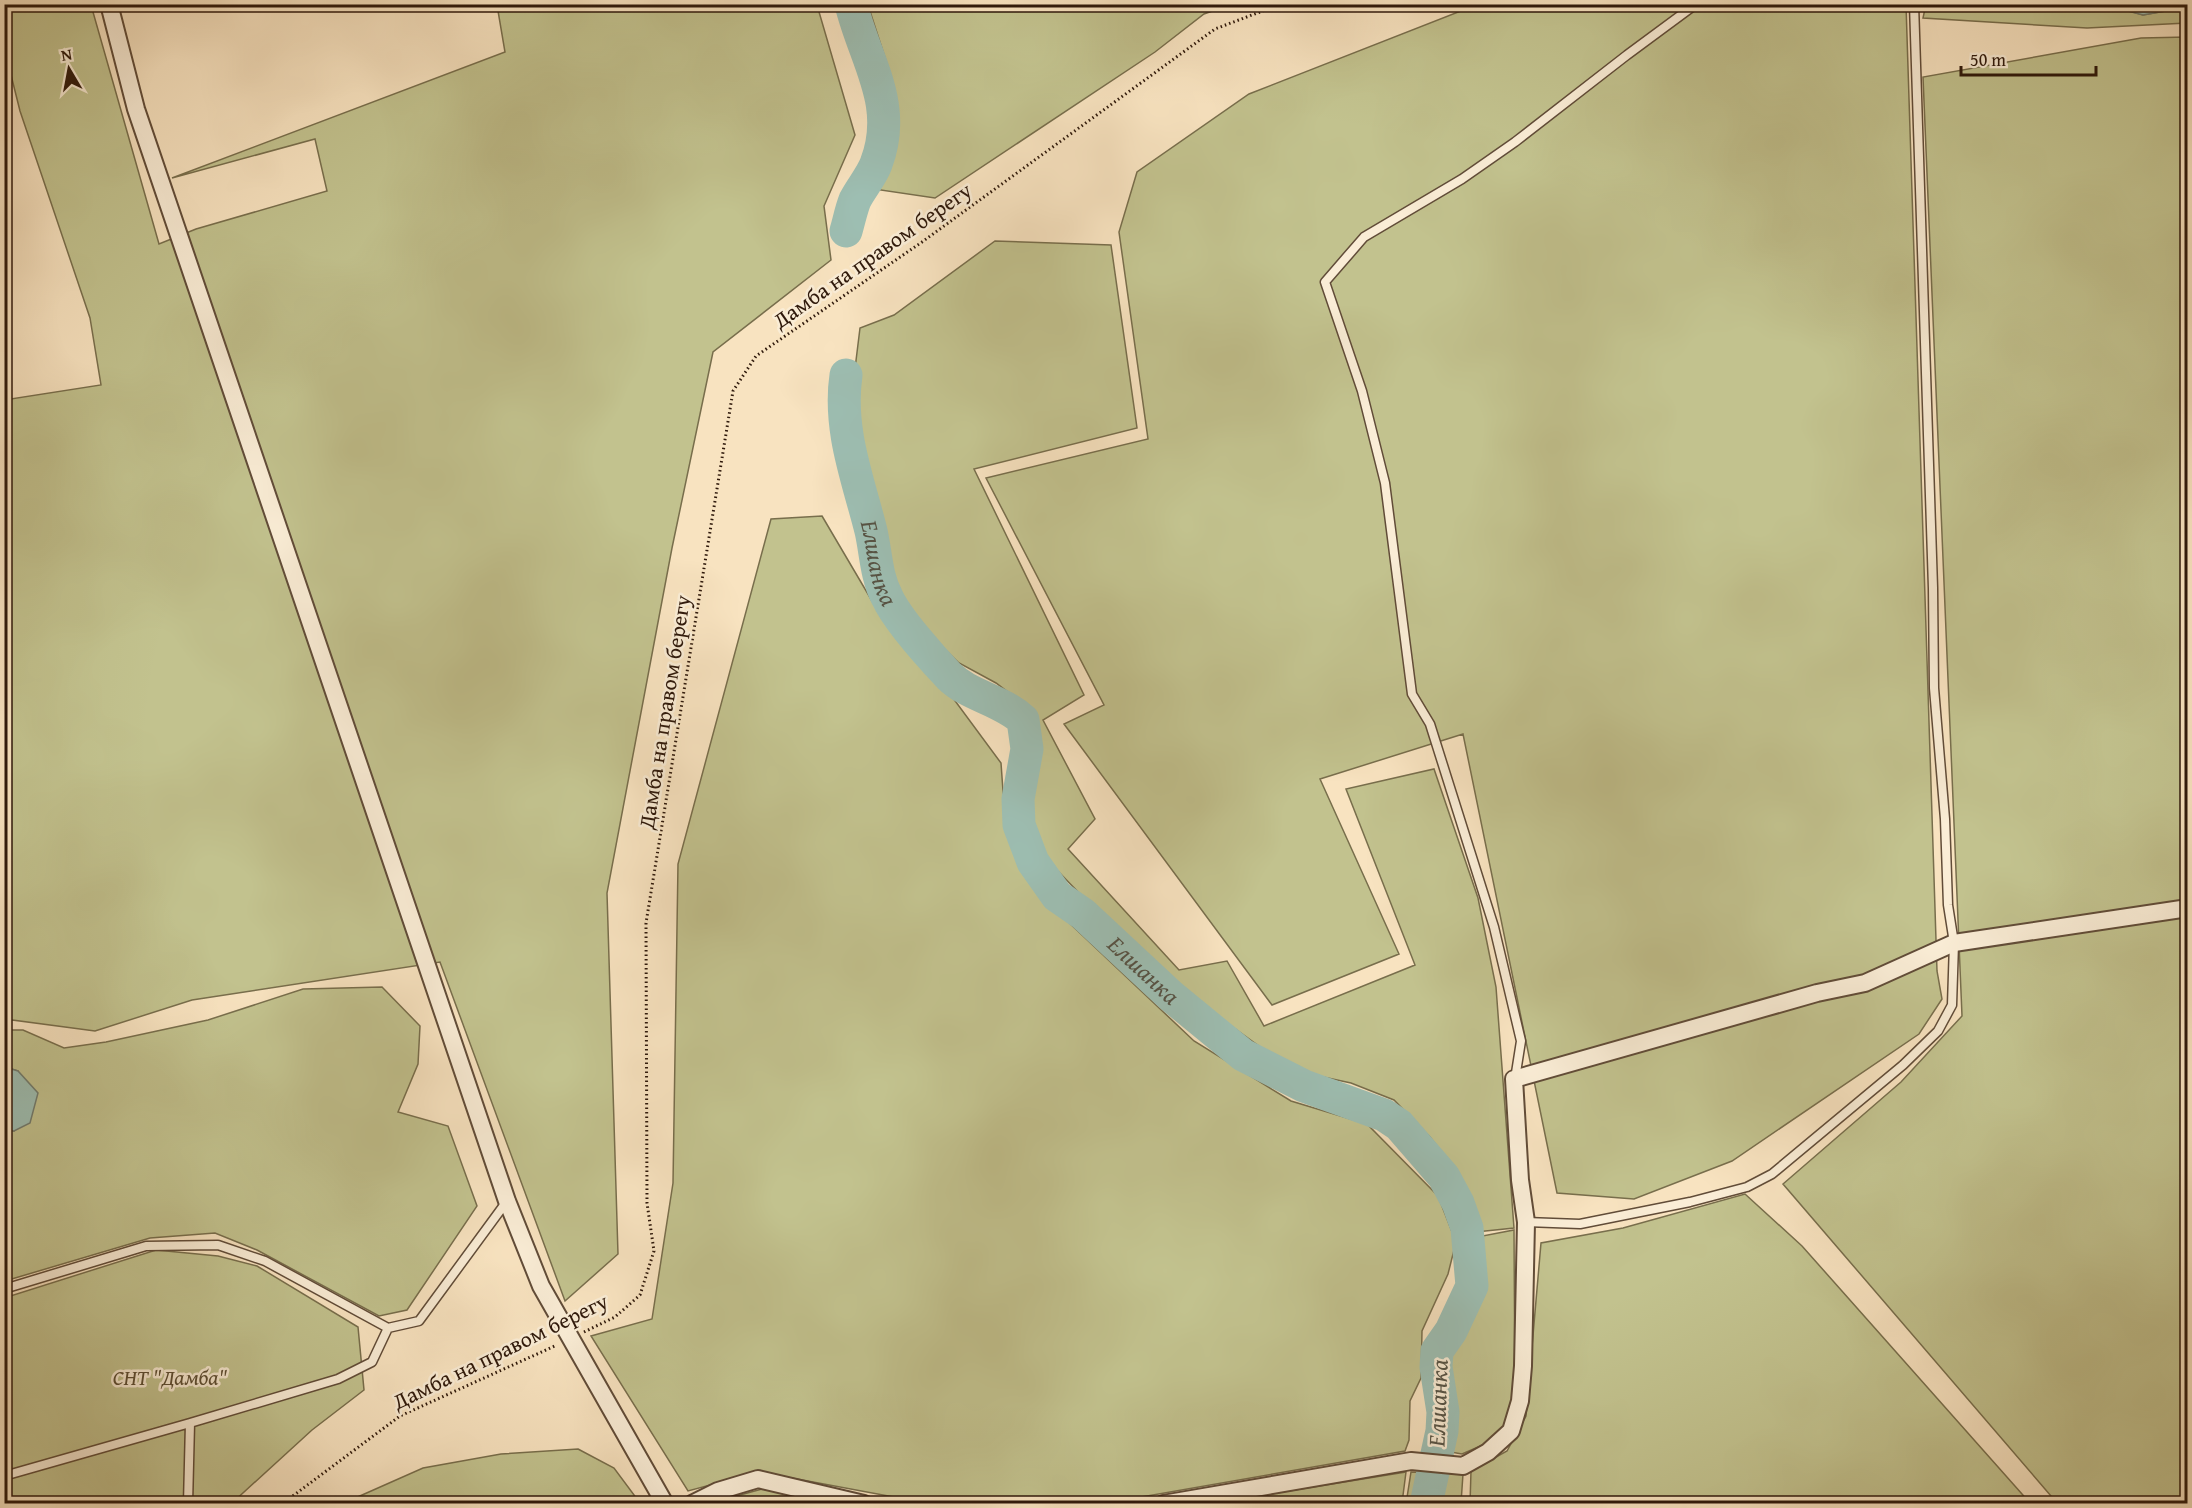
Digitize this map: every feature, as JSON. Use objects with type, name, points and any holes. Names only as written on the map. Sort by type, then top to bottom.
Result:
[{"type":"street","points":[[109,4],[143,132],[507,1201],[541,1286],[569,1340],[665,1503]]},
{"type":"street","points":[[1163,1503],[1411,1461],[1463,1466],[1488,1452],[1511,1431],[1520,1401],[1525,1311],[1526,1222],[1520,1180],[1514,1079],[1817,993],[1865,983],[1954,943],[2187,908]]},
{"type":"street","points":[[692,1503],[718,1491],[758,1479],[864,1503]]},
{"type":"lane","points":[[1514,1079],[1521,1041],[1494,927],[1430,724],[1412,694],[1385,483],[1362,391],[1325,282],[1364,237],[1462,179],[1524,136],[1696,4]]},
{"type":"lane","points":[[1526,1222],[1580,1224],[1679,1204],[1747,1187],[1772,1174],[1903,1065],[1938,1031],[1952,1005],[1954,943],[1948,905],[1945,819],[1931,639],[1933,588],[1914,4]]},
{"type":"lane","points":[[4,1289],[146,1246],[218,1245],[265,1261],[388,1328],[419,1321],[507,1201]]},
{"type":"lane","points":[[4,1476],[190,1423],[346,1375],[372,1362],[388,1328]]},
{"type":"lane","points":[[188,1503],[190,1423]]},
{"type":"path","name":"Дамба на правом берегу","points":[[282,1503],[400,1416],[615,1317],[640,1295],[654,1251],[647,1203],[646,923],[734,391],[756,356],[922,242],[1215,29],[1281,4]]},
{"type":"green space","points":[[1926,4],[2105,4],[2143,15],[2188,7],[2187,23],[2087,28],[1923,18]]},
{"type":"green space","points":[[5,5],[91,5],[159,244],[196,229],[327,191],[315,139],[172,178],[505,52],[497,5],[817,5],[855,135],[824,206],[831,260],[713,352],[672,548],[607,893],[618,1254],[565,1301],[440,962],[192,1000],[95,1031],[5,1019],[4,381],[11,399],[101,385],[90,318],[20,111],[5,51]]},
{"type":"green space","points":[[868,5],[1229,5],[1204,14],[1155,52],[935,198],[867,188],[889,153],[889,70]]},
{"type":"green space","points":[[1476,5],[1906,5],[1937,971],[1942,999],[1919,1034],[1732,1161],[1634,1199],[1557,1193],[1463,734],[1320,779],[1399,954],[1272,1005],[1064,724],[1104,705],[986,478],[1148,439],[1119,232],[1137,172],[1249,94]]},
{"type":"green space","points":[[2187,37],[2187,1503],[2057,1503],[1783,1184],[1901,1082],[1962,1016],[1923,77],[2141,38]]},
{"type":"green space","points":[[995,241],[1111,245],[1137,428],[974,469],[1084,695],[1043,720],[1095,819],[1068,849],[1179,970],[1227,961],[1264,1026],[1415,965],[1346,789],[1434,769],[1478,898],[1496,987],[1514,1228],[1476,1232],[1472,1210],[1457,1172],[1430,1137],[1394,1100],[1351,1083],[1314,1075],[1270,1054],[1191,997],[1117,932],[1051,864],[1031,829],[1026,804],[1033,738],[1025,705],[996,683],[959,663],[936,641],[903,600],[888,568],[880,518],[863,466],[854,425],[853,385],[860,328],[894,315]]},
{"type":"green space","points":[[822,516],[875,606],[936,675],[1001,763],[1005,819],[1042,897],[1194,1041],[1291,1101],[1367,1124],[1438,1196],[1456,1242],[1448,1274],[1422,1331],[1421,1378],[1410,1401],[1409,1440],[1405,1451],[1107,1503],[926,1503],[759,1472],[688,1491],[591,1336],[652,1319],[673,1183],[678,864],[771,519]]},
{"type":"green space","points":[[382,987],[420,1026],[418,1064],[398,1112],[448,1126],[477,1206],[407,1310],[379,1316],[257,1250],[215,1233],[150,1238],[5,1281],[5,1130],[14,1131],[18,1071],[5,1067],[5,1030],[23,1030],[64,1048],[106,1042],[208,1020],[303,989]]},
{"type":"green space","points":[[1745,1194],[1802,1246],[2030,1503],[1470,1504],[1471,1471],[1507,1451],[1526,1416],[1541,1243],[1623,1228]]},
{"type":"green space","points":[[1514,1230],[1515,1399],[1505,1428],[1483,1445],[1462,1454],[1439,1450],[1446,1427],[1441,1345],[1461,1315],[1478,1275],[1477,1237]]},
{"type":"green space","name":"СНТ \"Дамба\"","points":[[156,1250],[218,1256],[257,1266],[358,1327],[364,1390],[312,1430],[232,1503],[5,1503],[4,1298]]},
{"type":"green space","points":[[578,1449],[614,1468],[640,1503],[344,1503],[423,1468],[501,1454]]},
{"type":"green space","points":[[1406,1472],[1402,1503],[1214,1503]]},
{"type":"green space","points":[[1411,1472],[1463,1474],[1461,1503],[1406,1504]]},
{"type":"green space","points":[[762,1489],[832,1503],[707,1504]]},
{"type":"water","points":[[2187,4],[2187,7],[2143,15],[2105,5]]},
{"type":"water","points":[[5,1067],[18,1071],[38,1093],[30,1123],[14,1131],[5,1130]]},
{"type":"waterway","name":"Елшанка","points":[[846,231],[855,200],[876,164],[884,122],[877,83],[851,4]]},
{"type":"waterway","name":"Елшанка","points":[[846,375],[844,395],[847,435],[883,589],[907,627],[949,676],[957,683],[1015,713],[1023,720],[1027,749],[1018,799],[1019,825],[1033,862],[1057,896],[1083,914],[1171,996],[1243,1055],[1304,1086],[1384,1115],[1399,1125],[1444,1177],[1458,1203],[1467,1228],[1472,1286],[1451,1331],[1437,1351],[1436,1367],[1443,1412],[1442,1431],[1426,1504]]}]
